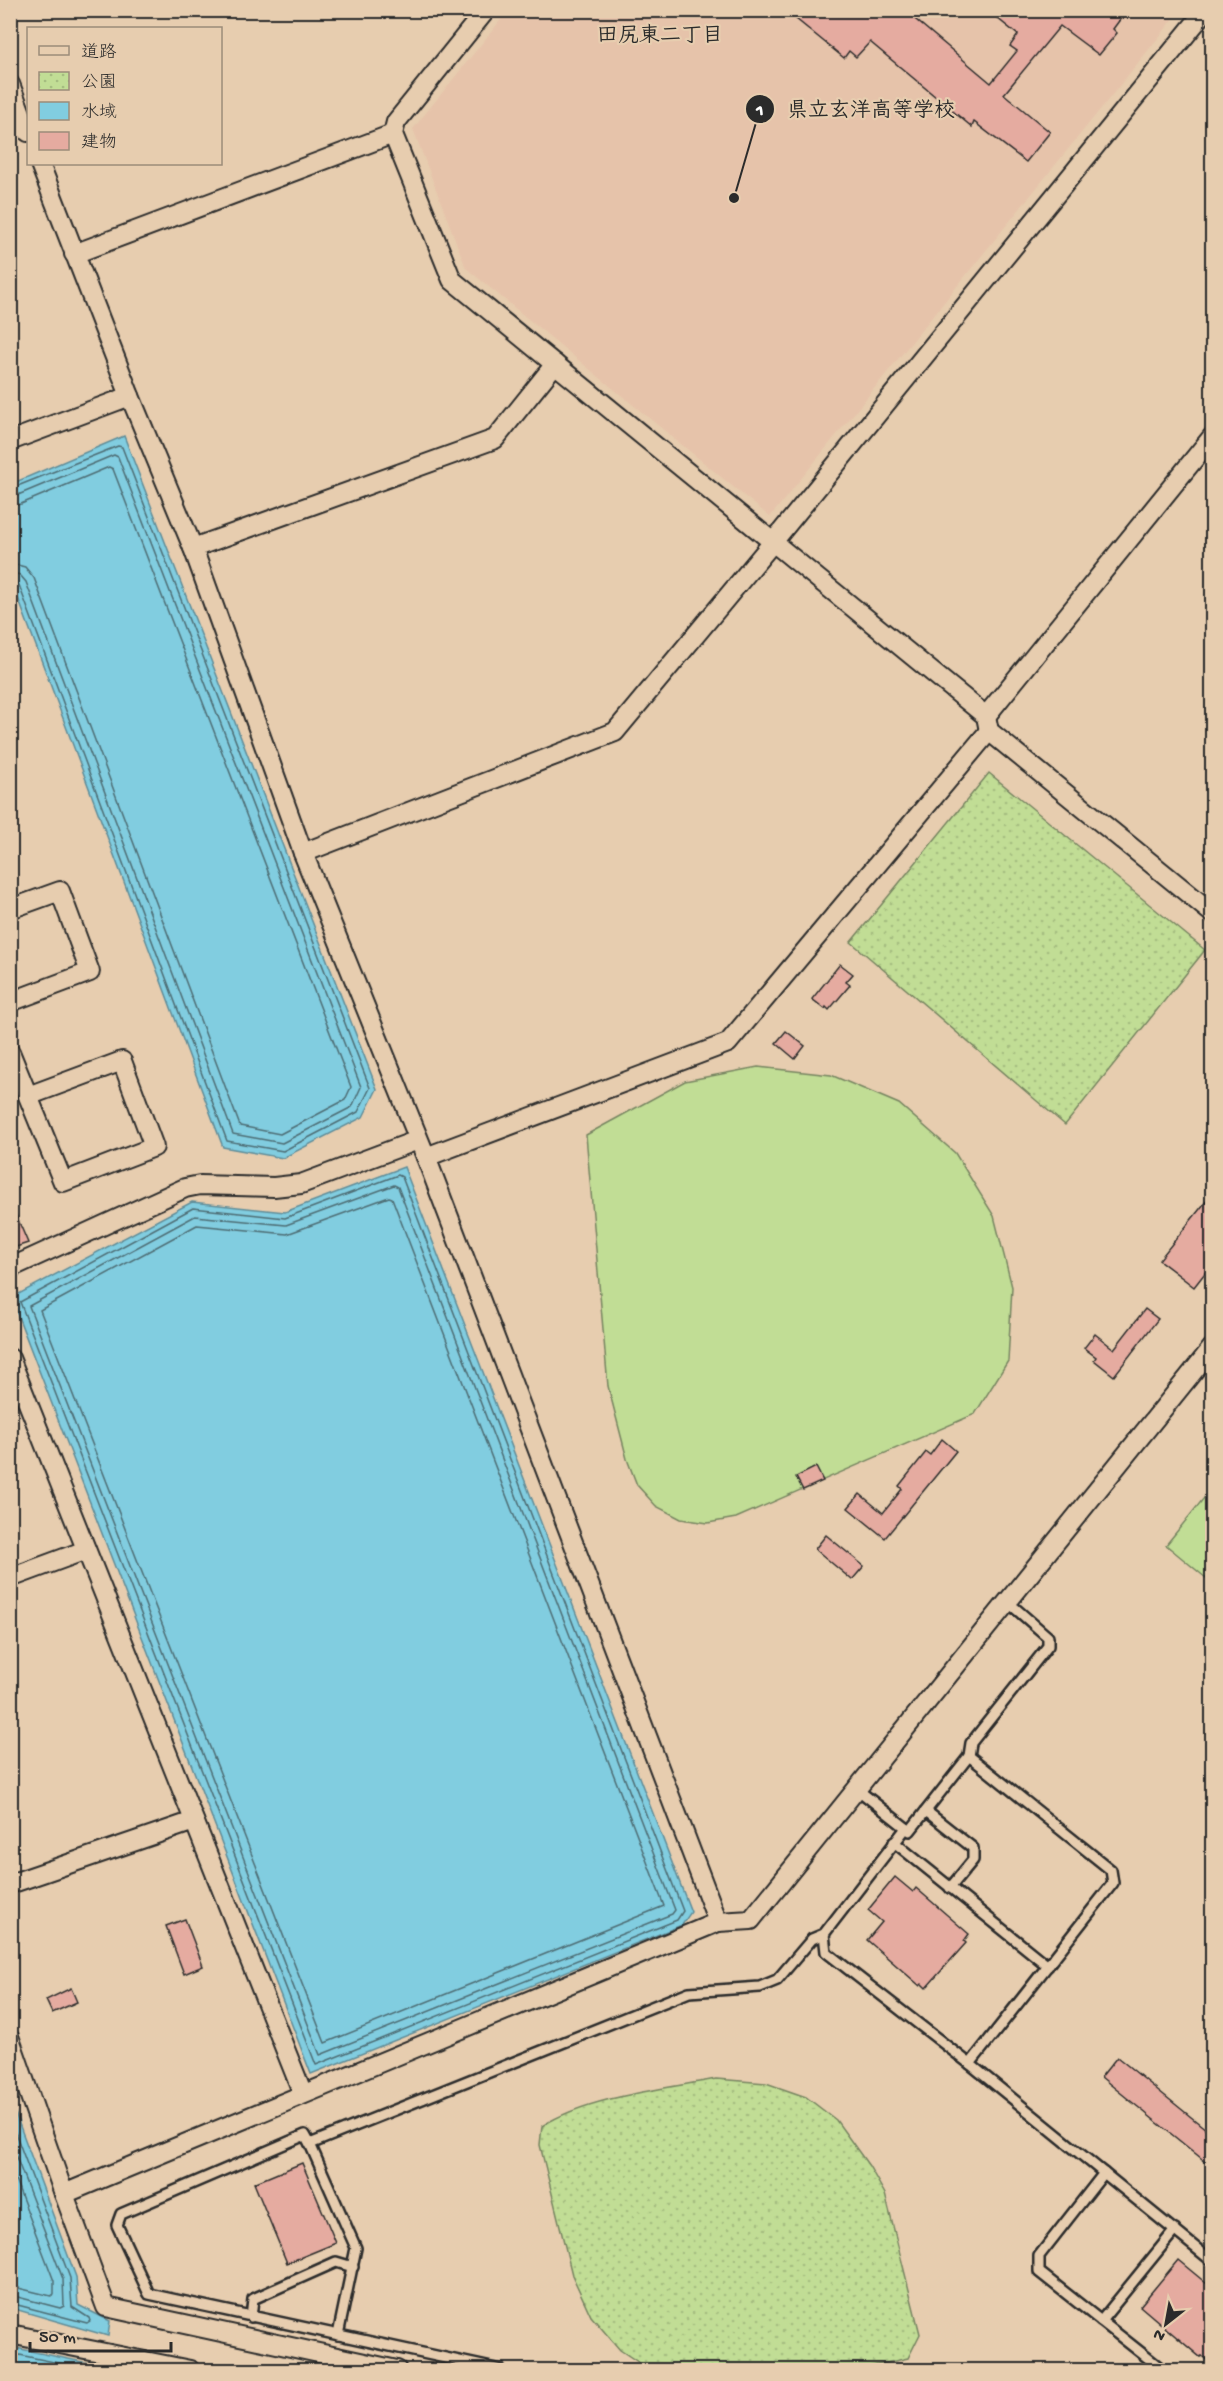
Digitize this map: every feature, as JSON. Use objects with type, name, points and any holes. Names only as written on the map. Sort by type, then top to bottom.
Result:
[{"type":"street","points":[[486,10],[396,122],[393,134],[452,280],[1209,903]]},
{"type":"street","points":[[303,853],[615,732],[773,542],[1206,10]]},
{"type":"street","points":[[10,84],[27,129]]},
{"type":"street","points":[[74,254],[393,134]]},
{"type":"street","points":[[40,165],[130,396],[193,548],[303,853],[426,1157],[717,1922]]},
{"type":"street","points":[[193,548],[495,439],[555,364]]},
{"type":"street","points":[[10,441],[130,396]]},
{"type":"street","points":[[426,1157],[728,1043],[988,723],[1212,436]]},
{"type":"street","points":[[10,909],[60,891],[90,972],[10,1002]]},
{"type":"street","points":[[10,1052],[63,1182],[154,1147],[122,1061],[28,1096]]},
{"type":"street","points":[[10,1268],[185,1188],[200,1185],[274,1187],[301,1184],[418,1140]]},
{"type":"street","points":[[64,2194],[717,1922],[751,1920],[1212,1348]]},
{"type":"street","points":[[10,1358],[303,2094]]},
{"type":"street","points":[[10,1578],[86,1550]]},
{"type":"street","points":[[10,1884],[194,1821]]},
{"type":"street","points":[[10,2040],[106,2307],[397,2370]]},
{"type":"street","points":[[10,2334],[190,2370]]},
{"type":"lane","points":[[857,1789],[910,1831],[969,1756],[970,1743],[1048,1646],[1048,1637],[1008,1602]]},
{"type":"lane","points":[[969,1756],[1111,1870],[1113,1883],[970,2064]]},
{"type":"lane","points":[[926,1811],[973,1848],[973,1860],[950,1888]]},
{"type":"lane","points":[[310,2144],[689,1992],[760,1987],[777,1980],[812,1939],[824,1934],[906,1827]]},
{"type":"lane","points":[[894,1842],[1047,1966]]},
{"type":"lane","points":[[824,1934],[826,1952],[970,2064],[1212,2261]]},
{"type":"lane","points":[[339,2335],[356,2248],[305,2135],[121,2214],[117,2225],[150,2295],[501,2370]]},
{"type":"lane","points":[[1104,2173],[1039,2256],[1040,2272],[1163,2370]]},
{"type":"lane","points":[[1101,2322],[1175,2230]]},
{"type":"lane","points":[[251,2317],[253,2299],[336,2262],[352,2267]]},
{"type":"shaded area","points":[[508,11],[1180,11],[770,517],[466,268],[413,129]]},
{"type":"green space","points":[[989,773],[1205,950],[1065,1125],[851,942]]},
{"type":"green space","points":[[758,1067],[831,1075],[899,1104],[955,1153],[994,1216],[1012,1287],[1008,1361],[975,1414],[736,1518],[708,1523],[681,1519],[656,1506],[637,1485],[627,1459],[608,1386],[586,1135],[685,1081]]},
{"type":"green space","points":[[1212,1488],[1212,1583],[1166,1545]]},
{"type":"green space","points":[[716,2079],[766,2083],[806,2097],[836,2120],[869,2166],[885,2194],[920,2334],[908,2358],[855,2370],[650,2370],[620,2350],[591,2316],[572,2275],[540,2145],[542,2126],[560,2116],[603,2101]]},
{"type":"water","points":[[124,436],[377,1089],[363,1117],[283,1158],[223,1147],[11,579],[11,484]]},
{"type":"water","points":[[404,1167],[691,1912],[682,1925],[311,2074],[11,1298],[192,1202],[285,1212]]},
{"type":"water","points":[[11,2102],[76,2277],[78,2305],[110,2321],[108,2336],[11,2308]]},
{"type":"water","points":[[11,2347],[121,2370],[11,2370]]},
{"type":"building","points":[[785,10],[904,10],[991,83],[1017,51],[1010,46],[1018,35],[987,10],[1127,10],[1113,29],[1117,33],[1099,55],[1060,26],[1004,94],[1050,132],[1026,162],[974,122],[972,127],[870,42],[856,57],[849,51],[844,58]]},
{"type":"building","points":[[840,964],[853,974],[846,982],[850,985],[829,1010],[826,1007],[825,1009],[812,999]]},
{"type":"building","points":[[786,1031],[805,1046],[795,1059],[776,1043]]},
{"type":"building","points":[[1212,1194],[1212,1264],[1194,1287],[1159,1260]]},
{"type":"building","points":[[10,1201],[28,1243],[10,1249]]},
{"type":"building","points":[[1145,1309],[1158,1319],[1114,1376],[1094,1360],[1096,1357],[1084,1348],[1095,1334],[1114,1349]]},
{"type":"building","points":[[942,1439],[956,1451],[885,1538],[848,1508],[860,1494],[883,1513],[902,1489],[899,1486],[926,1452],[930,1455]]},
{"type":"building","points":[[816,1467],[823,1481],[803,1490],[796,1477]]},
{"type":"building","points":[[826,1535],[864,1566],[852,1580],[815,1549]]},
{"type":"building","points":[[895,1877],[913,1892],[916,1888],[969,1934],[964,1941],[966,1943],[926,1988],[922,1984],[920,1986],[867,1940],[882,1922],[868,1910]]},
{"type":"building","points":[[185,1919],[203,1966],[184,1974],[166,1926]]},
{"type":"building","points":[[71,1988],[77,2002],[52,2013],[46,2000]]},
{"type":"building","points":[[1117,2057],[1212,2134],[1212,2167],[1101,2077]]},
{"type":"building","points":[[302,2163],[336,2243],[287,2263],[254,2183]]},
{"type":"building","points":[[1178,2260],[1212,2288],[1212,2365],[1140,2306]]},
{"type":"place","name":"県立玄洋高等学校","points":[[734,198]]},
{"type":"district","name":"田尻東二丁目","points":[[660,37]]}]
